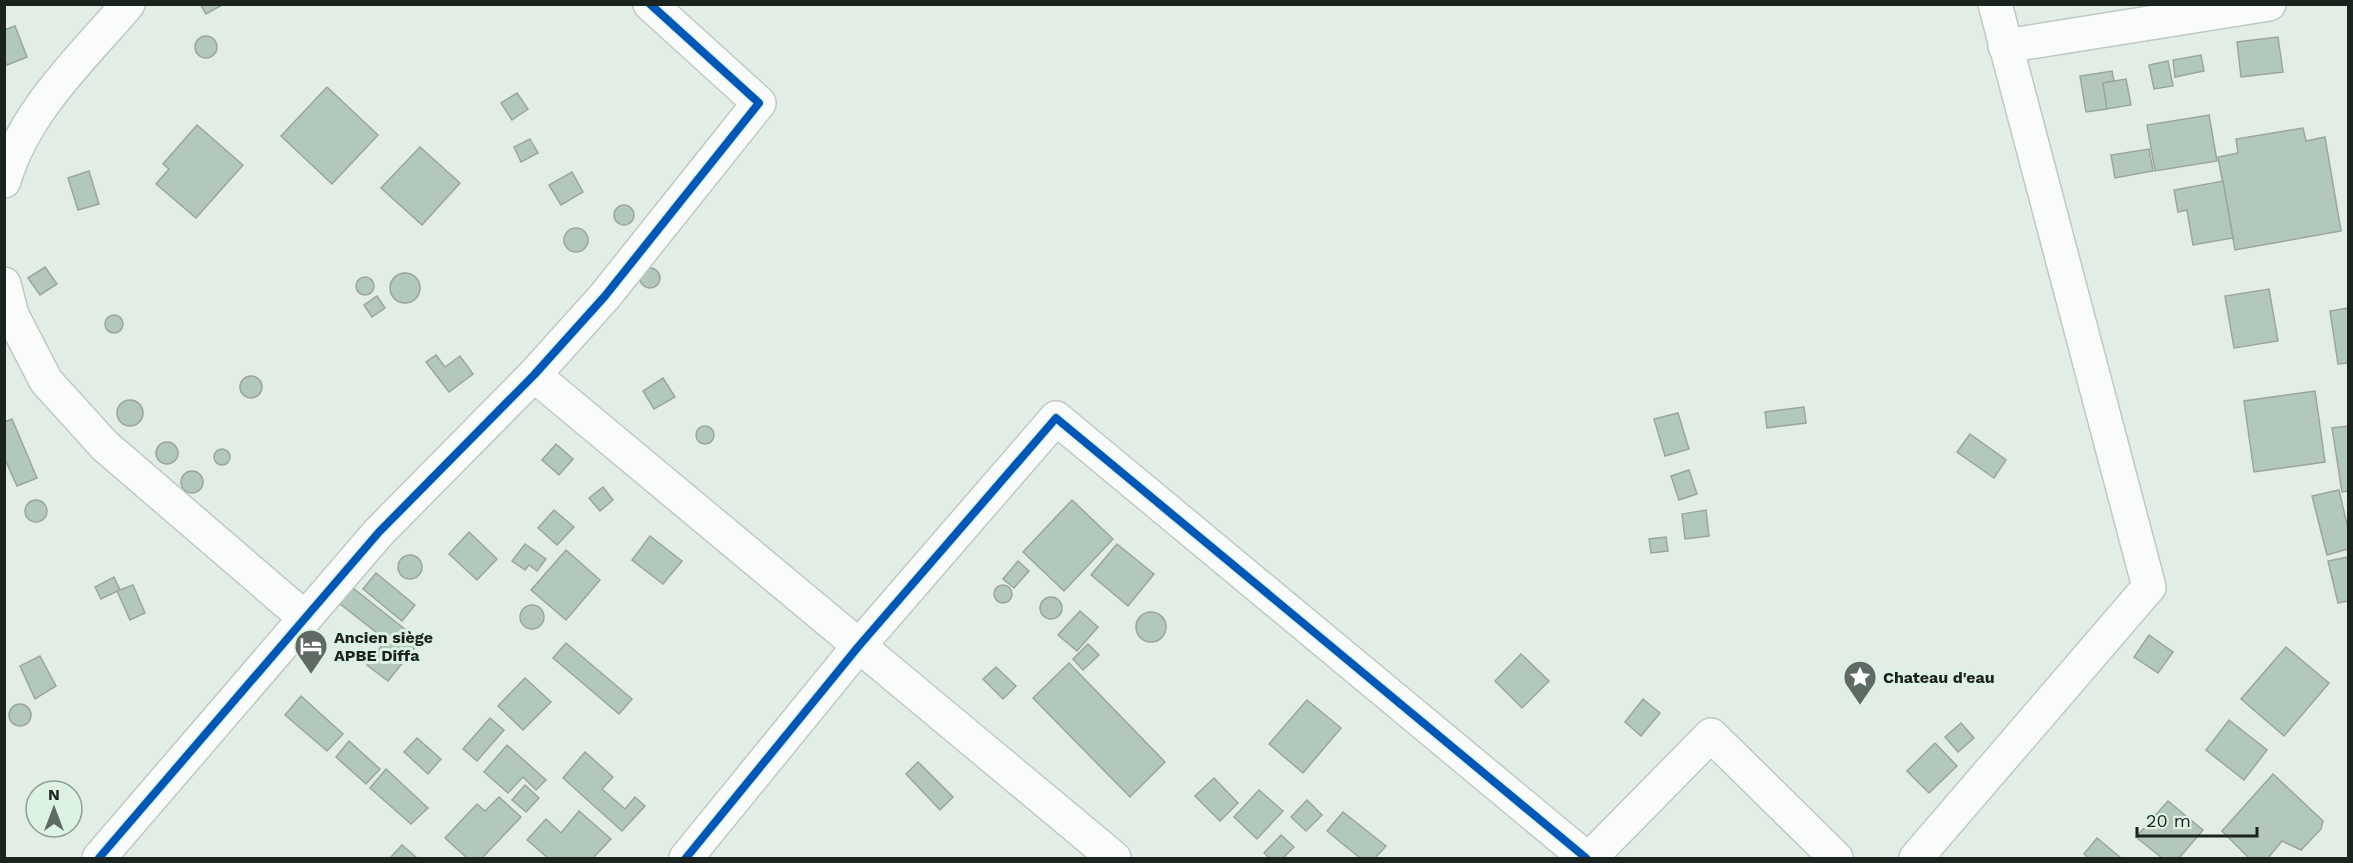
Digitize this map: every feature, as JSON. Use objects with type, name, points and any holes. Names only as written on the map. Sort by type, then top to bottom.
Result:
[{"type":"street","points":[[4,181],[12,156],[40,108],[128,4]]},
{"type":"street","points":[[99,858],[379,532],[534,375],[606,296],[759,103],[650,4]]},
{"type":"street","points":[[1916,858],[2149,587],[1995,4]]},
{"type":"street","points":[[2005,46],[2269,4]]},
{"type":"street","points":[[4,284],[12,315],[46,381],[53,389],[105,446],[305,618]]},
{"type":"street","points":[[534,375],[1114,858]]},
{"type":"street","points":[[686,858],[858,647],[1056,418],[1588,858],[1711,735],[1836,858]]},
{"type":"building","points":[[200,4],[222,4],[222,5],[206,14]]},
{"type":"building","points":[[15,26],[27,57],[7,65],[4,59],[4,30]]},
{"type":"building","points":[[206,36],[214,39],[217,47],[214,55],[206,58],[198,55],[195,47],[198,39]]},
{"type":"building","points":[[2278,37],[2283,72],[2241,77],[2237,42]]},
{"type":"building","points":[[2201,55],[2204,71],[2175,77],[2173,60]]},
{"type":"building","points":[[2168,61],[2173,86],[2154,89],[2149,65]]},
{"type":"building","points":[[2112,71],[2114,81],[2103,83],[2107,109],[2086,112],[2080,76]]},
{"type":"building","points":[[2126,79],[2131,105],[2107,109],[2103,83]]},
{"type":"building","points":[[327,87],[378,135],[332,184],[281,136]]},
{"type":"building","points":[[517,93],[528,109],[512,120],[501,103]]},
{"type":"building","points":[[2209,115],[2217,161],[2155,171],[2147,125]]},
{"type":"building","points":[[197,125],[243,165],[196,218],[156,184],[169,169],[163,164]]},
{"type":"building","points":[[2303,128],[2306,141],[2325,137],[2341,231],[2235,250],[2218,157],[2238,153],[2236,139]]},
{"type":"building","points":[[530,139],[538,153],[521,162],[514,147]]},
{"type":"building","points":[[420,147],[460,183],[422,225],[381,188]]},
{"type":"building","points":[[2149,149],[2153,171],[2115,178],[2111,155]]},
{"type":"building","points":[[89,171],[99,204],[78,210],[68,178]]},
{"type":"building","points":[[572,172],[583,192],[561,205],[549,185]]},
{"type":"building","points":[[2223,181],[2233,238],[2193,245],[2187,210],[2178,212],[2174,190]]},
{"type":"building","points":[[620,205],[628,205],[634,211],[634,219],[628,225],[620,225],[614,219],[614,211]]},
{"type":"building","points":[[576,228],[584,232],[588,240],[584,248],[576,252],[568,248],[564,240],[568,232]]},
{"type":"building","points":[[45,267],[57,284],[40,295],[28,278]]},
{"type":"building","points":[[650,268],[657,271],[660,278],[657,285],[650,288],[643,285],[640,278],[643,271]]},
{"type":"building","points":[[405,273],[416,277],[420,288],[416,299],[405,303],[394,299],[390,288],[394,277]]},
{"type":"building","points":[[365,277],[371,280],[374,286],[371,292],[365,295],[359,292],[356,286],[359,280]]},
{"type":"building","points":[[2269,289],[2278,341],[2234,348],[2225,296]]},
{"type":"building","points":[[377,296],[385,308],[372,317],[364,305]]},
{"type":"building","points":[[2348,308],[2348,363],[2338,364],[2330,311]]},
{"type":"building","points":[[114,315],[120,318],[123,324],[120,330],[114,333],[108,330],[105,324],[108,318]]},
{"type":"building","points":[[436,355],[445,367],[460,356],[473,374],[449,392],[426,362]]},
{"type":"building","points":[[247,376],[255,376],[262,383],[262,391],[255,398],[247,398],[240,391],[240,383]]},
{"type":"building","points":[[663,378],[675,397],[654,409],[643,391]]},
{"type":"building","points":[[2315,391],[2325,462],[2254,472],[2244,401]]},
{"type":"building","points":[[130,400],[139,404],[143,413],[139,422],[130,426],[121,422],[117,413],[121,404]]},
{"type":"building","points":[[1804,407],[1806,423],[1767,428],[1765,412]]},
{"type":"building","points":[[1678,413],[1689,449],[1665,456],[1654,419]]},
{"type":"building","points":[[12,419],[37,478],[17,486],[4,457],[4,422]]},
{"type":"building","points":[[701,426],[709,426],[714,431],[712,442],[701,444],[696,439],[696,431]]},
{"type":"building","points":[[2348,426],[2348,491],[2342,492],[2332,428]]},
{"type":"building","points":[[1970,434],[2006,460],[1994,478],[1957,452]]},
{"type":"building","points":[[163,442],[171,442],[178,449],[178,457],[171,464],[163,464],[156,457],[156,449]]},
{"type":"building","points":[[556,444],[573,459],[559,475],[542,460]]},
{"type":"building","points":[[222,449],[230,457],[222,465],[214,457]]},
{"type":"building","points":[[1689,470],[1697,494],[1679,500],[1671,476]]},
{"type":"building","points":[[192,471],[200,474],[203,482],[200,490],[192,493],[184,490],[181,482],[184,474]]},
{"type":"building","points":[[603,487],[613,500],[600,511],[589,498]]},
{"type":"building","points":[[2339,490],[2348,529],[2348,549],[2327,555],[2312,496]]},
{"type":"building","points":[[32,500],[40,500],[47,507],[47,515],[40,522],[32,522],[25,515],[25,507]]},
{"type":"building","points":[[1072,500],[1113,539],[1064,591],[1023,552]]},
{"type":"building","points":[[554,510],[574,527],[557,545],[538,528]]},
{"type":"building","points":[[1706,510],[1709,536],[1685,539],[1682,514]]},
{"type":"building","points":[[469,532],[497,559],[477,580],[449,554]]},
{"type":"building","points":[[650,536],[682,561],[663,584],[632,560]]},
{"type":"building","points":[[1666,537],[1668,551],[1651,553],[1649,539]]},
{"type":"building","points":[[525,544],[546,559],[537,571],[529,565],[525,570],[512,561]]},
{"type":"building","points":[[1117,544],[1154,574],[1128,606],[1091,575]]},
{"type":"building","points":[[566,550],[600,580],[566,620],[531,590]]},
{"type":"building","points":[[410,555],[418,559],[422,567],[418,575],[410,579],[402,575],[398,567],[402,559]]},
{"type":"building","points":[[2348,557],[2348,601],[2338,603],[2328,561]]},
{"type":"building","points":[[1018,561],[1029,571],[1014,588],[1003,579]]},
{"type":"building","points":[[376,573],[415,605],[402,621],[363,589]]},
{"type":"building","points":[[114,577],[120,590],[101,599],[95,587]]},
{"type":"building","points":[[133,585],[145,613],[130,620],[117,591]]},
{"type":"building","points":[[1003,585],[1009,588],[1012,594],[1009,600],[1003,603],[997,600],[994,594],[997,588]]},
{"type":"building","points":[[353,588],[420,641],[388,681],[367,665],[386,640],[340,604]]},
{"type":"building","points":[[1051,597],[1059,600],[1062,608],[1059,616],[1051,619],[1043,616],[1040,608],[1043,600]]},
{"type":"building","points":[[532,605],[540,609],[544,617],[540,625],[532,629],[524,625],[520,617],[524,609]]},
{"type":"building","points":[[1080,611],[1098,627],[1077,651],[1058,635]]},
{"type":"building","points":[[1151,612],[1157,613],[1165,621],[1165,633],[1157,641],[1151,642],[1145,641],[1137,633],[1136,627],[1137,621],[1145,613]]},
{"type":"building","points":[[2149,635],[2173,652],[2158,673],[2134,657]]},
{"type":"building","points":[[566,643],[632,699],[619,714],[553,658]]},
{"type":"building","points":[[1088,644],[1099,655],[1083,670],[1073,659]]},
{"type":"building","points":[[2286,647],[2329,683],[2284,736],[2241,699]]},
{"type":"building","points":[[1521,654],[1549,681],[1522,708],[1495,681]]},
{"type":"building","points":[[40,656],[56,686],[35,699],[20,666]]},
{"type":"building","points":[[1069,663],[1165,762],[1130,797],[1033,698]]},
{"type":"building","points":[[996,667],[1016,686],[1003,699],[983,679]]},
{"type":"building","points":[[525,678],[551,702],[523,730],[498,706]]},
{"type":"building","points":[[301,696],[343,734],[327,751],[285,715]]},
{"type":"building","points":[[1643,699],[1660,713],[1641,736],[1625,722]]},
{"type":"building","points":[[1307,700],[1341,728],[1303,773],[1269,744]]},
{"type":"building","points":[[20,704],[28,707],[31,715],[28,723],[20,726],[12,723],[9,715],[12,707]]},
{"type":"building","points":[[490,718],[504,730],[477,761],[463,749]]},
{"type":"building","points":[[2229,720],[2267,750],[2244,780],[2206,750]]},
{"type":"building","points":[[1961,723],[1974,738],[1958,752],[1945,737]]},
{"type":"building","points":[[417,738],[441,759],[428,774],[404,752]]},
{"type":"building","points":[[349,741],[380,769],[366,784],[336,757]]},
{"type":"building","points":[[1935,743],[1957,766],[1929,793],[1907,771]]},
{"type":"building","points":[[507,745],[546,780],[536,790],[523,777],[508,793],[484,772]]},
{"type":"building","points":[[585,752],[613,777],[602,789],[625,809],[635,797],[645,806],[622,831],[563,778]]},
{"type":"building","points":[[918,762],[953,797],[940,810],[906,774]]},
{"type":"building","points":[[386,769],[428,808],[411,824],[370,788]]},
{"type":"building","points":[[2273,774],[2323,821],[2321,829],[2301,850],[2282,841],[2268,858],[2249,858],[2222,831]]},
{"type":"building","points":[[1214,778],[1238,803],[1220,821],[1195,796]]},
{"type":"building","points":[[525,785],[539,798],[526,812],[512,800]]},
{"type":"building","points":[[1259,790],[1283,811],[1257,839],[1234,817]]},
{"type":"building","points":[[499,797],[521,817],[482,858],[467,858],[445,838],[477,804],[485,811]]},
{"type":"building","points":[[1307,800],[1322,815],[1306,831],[1291,817]]},
{"type":"building","points":[[2168,801],[2203,830],[2179,858],[2162,858],[2136,837]]},
{"type":"building","points":[[579,811],[611,839],[593,858],[548,858],[527,840],[546,819],[561,833]]},
{"type":"building","points":[[1343,812],[1386,846],[1375,858],[1360,858],[1327,831]]},
{"type":"building","points":[[1281,835],[1294,847],[1283,858],[1270,858],[1264,853]]},
{"type":"building","points":[[2097,838],[2121,858],[2089,858],[2084,854]]},
{"type":"building","points":[[402,845],[417,858],[390,858]]},
{"type":"cycle path","points":[[99,858],[379,532],[534,375],[605,296],[759,103],[650,4]]},
{"type":"cycle path","points":[[686,858],[858,647],[1056,418],[1586,858]]},
{"type":"place","name":"Ancien siège APBE Diffa","points":[[311,675]]},
{"type":"place","name":"Chateau d'eau","points":[[1860,706]]}]
